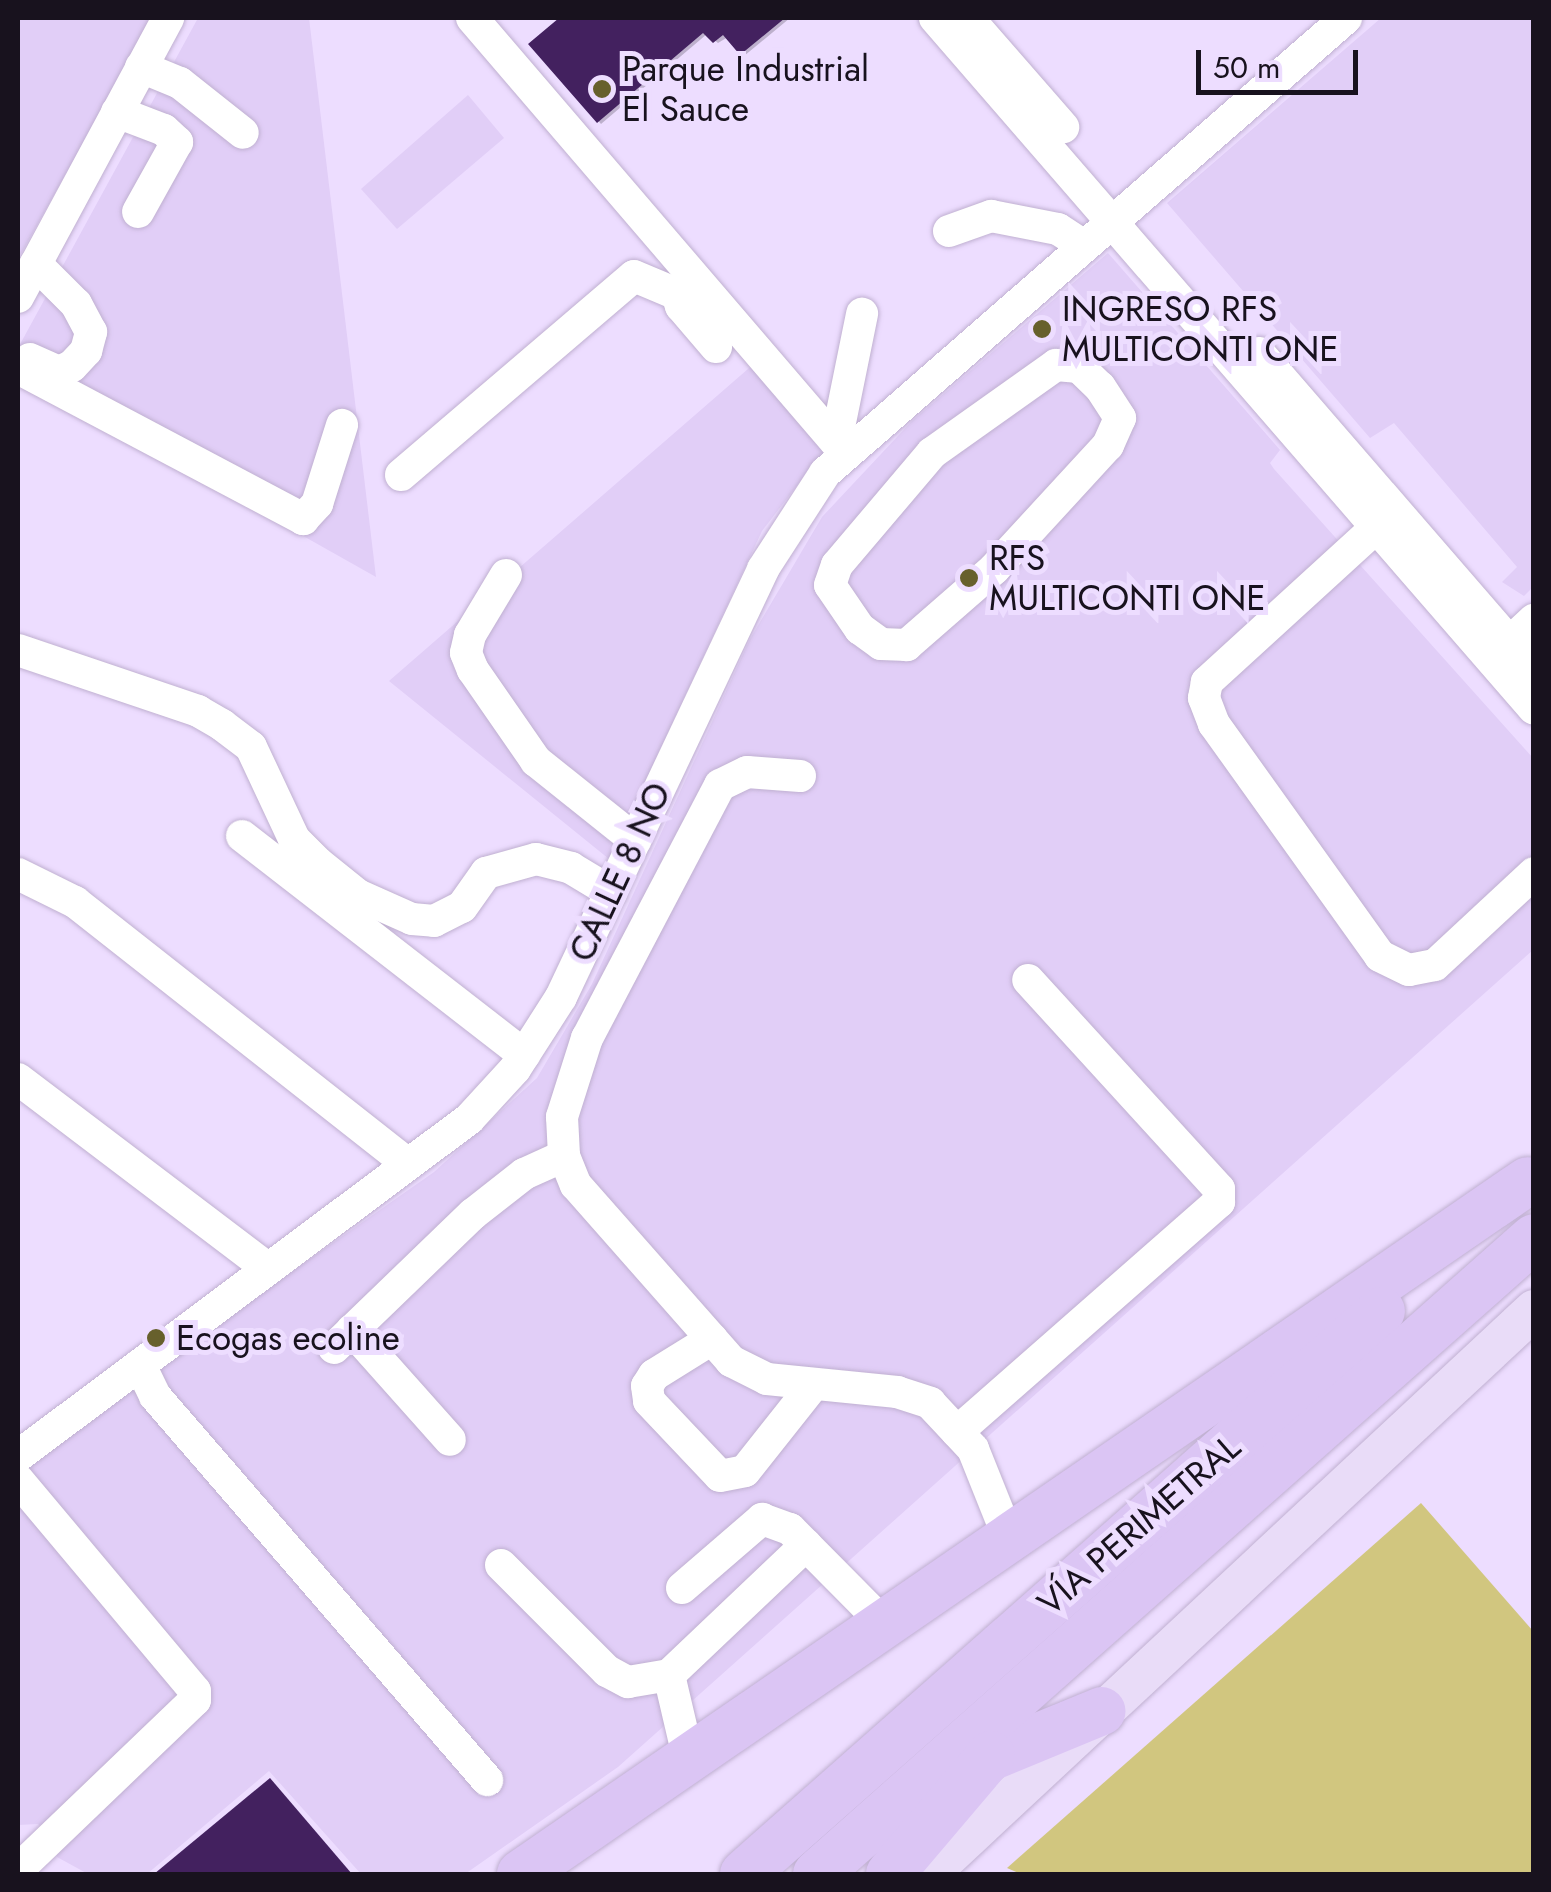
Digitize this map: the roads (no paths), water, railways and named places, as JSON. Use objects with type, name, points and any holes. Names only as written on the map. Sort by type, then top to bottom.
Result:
[{"type":"highway","points":[[522,1874],[1007,1534],[1531,1178]]},
{"type":"highway","name":"VÍA PERIMETRAL","points":[[744,1874],[1531,1178]]},
{"type":"highway","name":"VÍA PERIMETRAL","points":[[818,1874],[1534,1238]]},
{"type":"highway","points":[[890,1874],[1090,1630]]},
{"type":"highway","points":[[920,1785],[1102,1710]]},
{"type":"main road","points":[[929,1874],[1534,1310]]},
{"type":"street","points":[[18,352],[59,372],[86,352],[91,332],[76,304],[24,282],[168,18]]},
{"type":"street","points":[[472,18],[685,285],[841,448]]},
{"type":"street","points":[[935,18],[1122,211]]},
{"type":"street","points":[[968,18],[1122,211],[1386,518],[1534,709]]},
{"type":"street","name":"CALLE 8 NO","points":[[18,1456],[469,1119],[524,1055],[562,996],[763,568],[841,448],[899,407],[1346,18]]},
{"type":"street","points":[[141,67],[180,83],[243,133]]},
{"type":"street","points":[[117,112],[164,130],[177,142],[138,212]]},
{"type":"street","points":[[949,231],[991,216],[1058,230],[1083,246]]},
{"type":"street","points":[[401,476],[634,276],[643,274],[685,285],[716,347]]},
{"type":"street","points":[[841,448],[862,314]]},
{"type":"street","points":[[1056,365],[1079,367],[1120,418],[1108,445],[994,570],[907,645],[882,644],[860,629],[830,585],[837,565],[932,453],[1056,365]]},
{"type":"street","points":[[18,368],[303,519],[317,504],[342,425]]},
{"type":"street","points":[[899,407],[932,453]]},
{"type":"street","points":[[1386,518],[1534,671]]},
{"type":"street","points":[[1386,518],[1207,682],[1204,698],[1214,724],[1380,956],[1409,970],[1435,964],[1534,873]]},
{"type":"street","points":[[506,575],[470,636],[466,653],[473,670],[536,761],[635,840]]},
{"type":"street","points":[[1509,642],[1534,620]]},
{"type":"street","points":[[18,650],[198,711],[222,725],[251,746],[294,839],[358,895],[412,919],[434,922],[462,907],[486,873],[536,859],[571,868],[611,892]]},
{"type":"street","points":[[800,776],[748,772],[720,785],[588,1038],[562,1117],[564,1156],[576,1185],[731,1360],[767,1379],[897,1392],[930,1404],[973,1448],[1007,1534]]},
{"type":"street","points":[[242,836],[524,1055]]},
{"type":"street","points":[[18,874],[75,902],[408,1164]]},
{"type":"street","points":[[957,1432],[1219,1202],[1219,1189],[1028,980]]},
{"type":"street","points":[[18,1079],[268,1269]]},
{"type":"street","points":[[450,1440],[343,1339],[473,1214],[524,1174],[564,1156]]},
{"type":"street","points":[[712,1339],[654,1375],[647,1386],[649,1402],[720,1476],[745,1471],[814,1384]]},
{"type":"street","points":[[140,1364],[155,1396],[488,1780]]},
{"type":"street","points":[[18,1480],[194,1691],[195,1700],[18,1870]]},
{"type":"street","points":[[682,1588],[762,1519],[790,1529],[882,1622]]},
{"type":"street","points":[[500,1564],[606,1670],[628,1682],[668,1675],[806,1545]]},
{"type":"street","points":[[668,1675],[688,1756]]},
{"type":"place","name":"Parque Industrial El Sauce","points":[[602,89]]},
{"type":"place","name":"INGRESO RFS MULTICONTI ONE","points":[[1042,329]]},
{"type":"place","name":"RFS MULTICONTI ONE","points":[[969,578]]},
{"type":"place","name":"Ecogas ecoline","points":[[156,1338]]}]
